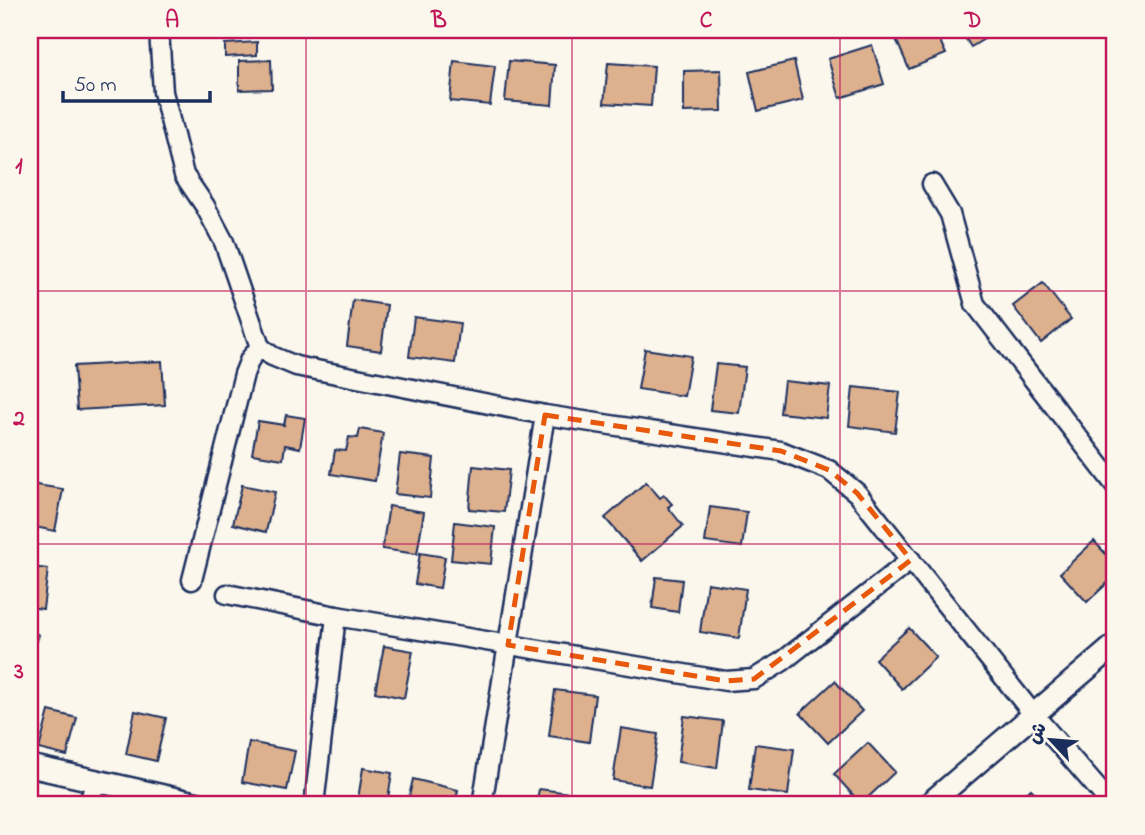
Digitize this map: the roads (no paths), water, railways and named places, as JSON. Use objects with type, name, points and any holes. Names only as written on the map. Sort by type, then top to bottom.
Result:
[{"type":"street","points":[[159,30],[163,92],[184,174],[224,242],[260,347],[271,356],[296,366],[545,415],[781,451],[829,470],[857,493],[1033,714],[1112,805]]},
{"type":"street","points":[[932,184],[950,214],[975,304],[1115,485]]},
{"type":"street","points":[[192,580],[244,374],[250,359],[260,347]]},
{"type":"street","points":[[482,805],[545,415]]},
{"type":"street","points":[[227,594],[336,616],[726,681],[754,679],[783,661],[911,561]]},
{"type":"street","points":[[314,805],[336,616]]},
{"type":"street","points":[[928,805],[1115,645]]},
{"type":"street","points":[[30,766],[203,805]]},
{"type":"street","points":[[88,805],[96,781]]}]
